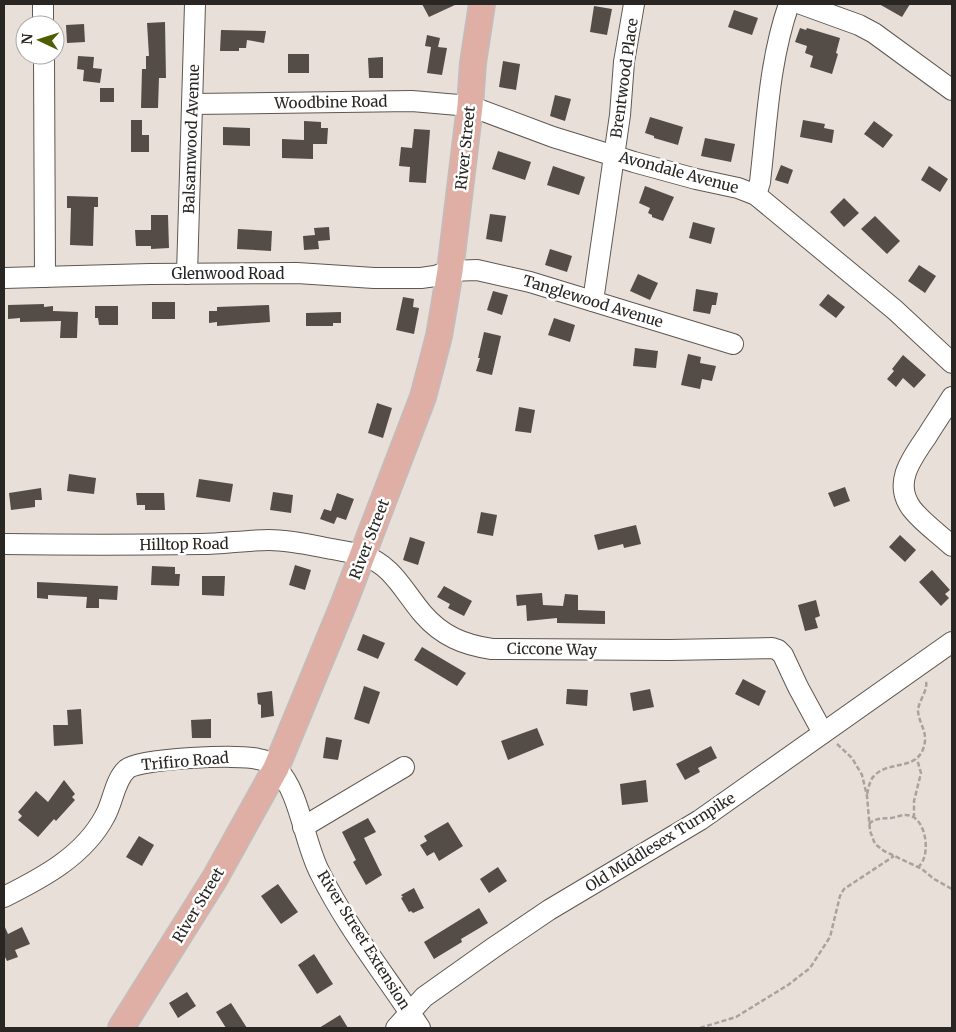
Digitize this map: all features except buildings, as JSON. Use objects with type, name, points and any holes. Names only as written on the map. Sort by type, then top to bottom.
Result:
[{"type":"main road","name":"River Street","points":[[121,1028],[215,878],[276,768],[363,555],[423,397],[439,336],[450,271],[470,106],[473,63],[482,4]]},
{"type":"street","name":"Balsamwood Avenue","points":[[187,274],[195,4]]},
{"type":"street","name":"Brentwood Place","points":[[593,301],[614,156],[624,62],[634,4]]},
{"type":"street","points":[[756,195],[760,182],[772,70],[789,4]]},
{"type":"street","points":[[801,4],[859,25],[874,33],[952,90]]},
{"type":"street","points":[[44,65],[45,277]]},
{"type":"street","name":"Woodbine Road","points":[[192,104],[412,101],[470,106]]},
{"type":"street","name":"Avondale Avenue","points":[[470,106],[553,137],[614,156],[696,179],[738,188],[756,195],[882,298],[952,363]]},
{"type":"street","name":"Tanglewood Avenue","points":[[450,271],[471,269],[496,273],[733,344]]},
{"type":"street","name":"Glenwood Road","points":[[4,278],[297,273],[390,278],[428,277],[450,271]]},
{"type":"street","points":[[952,397],[910,460],[905,472],[904,486],[906,498],[913,510],[952,546]]},
{"type":"street","name":"Hilltop Road","points":[[4,544],[226,544],[282,541],[363,555]]},
{"type":"street","name":"Ciccone Way","points":[[363,555],[380,563],[392,574],[423,615],[439,629],[452,638],[473,646],[492,649],[534,650],[699,650],[764,647],[778,650],[783,655],[823,733]]},
{"type":"street","name":"Old Middlesex Turnpike","points":[[396,1028],[415,1020],[424,997],[541,915],[700,820],[952,642]]},
{"type":"street","name":"Trifiro Road","points":[[4,897],[51,871],[82,847],[105,818],[122,775],[128,768],[134,765],[189,758],[234,756],[258,759],[276,768]]},
{"type":"street","points":[[303,827],[404,767]]},
{"type":"street","name":"River Street Extension","points":[[276,768],[290,786],[319,872],[332,895],[415,1020]]},
{"type":"path","points":[[914,818],[914,801],[921,773],[917,759],[925,740],[918,710],[927,686],[924,675],[917,667]]},
{"type":"path","points":[[823,733],[852,758],[862,775],[867,796],[872,838],[875,844],[884,851],[918,867],[952,889]]},
{"type":"path","points":[[867,796],[870,783],[876,774],[917,759]]},
{"type":"path","points":[[870,824],[881,818],[907,815],[914,818],[922,828],[926,844],[925,856],[918,867]]},
{"type":"path","points":[[700,1028],[736,1017],[788,985],[810,968],[830,936],[840,896],[844,889],[894,856]]}]
